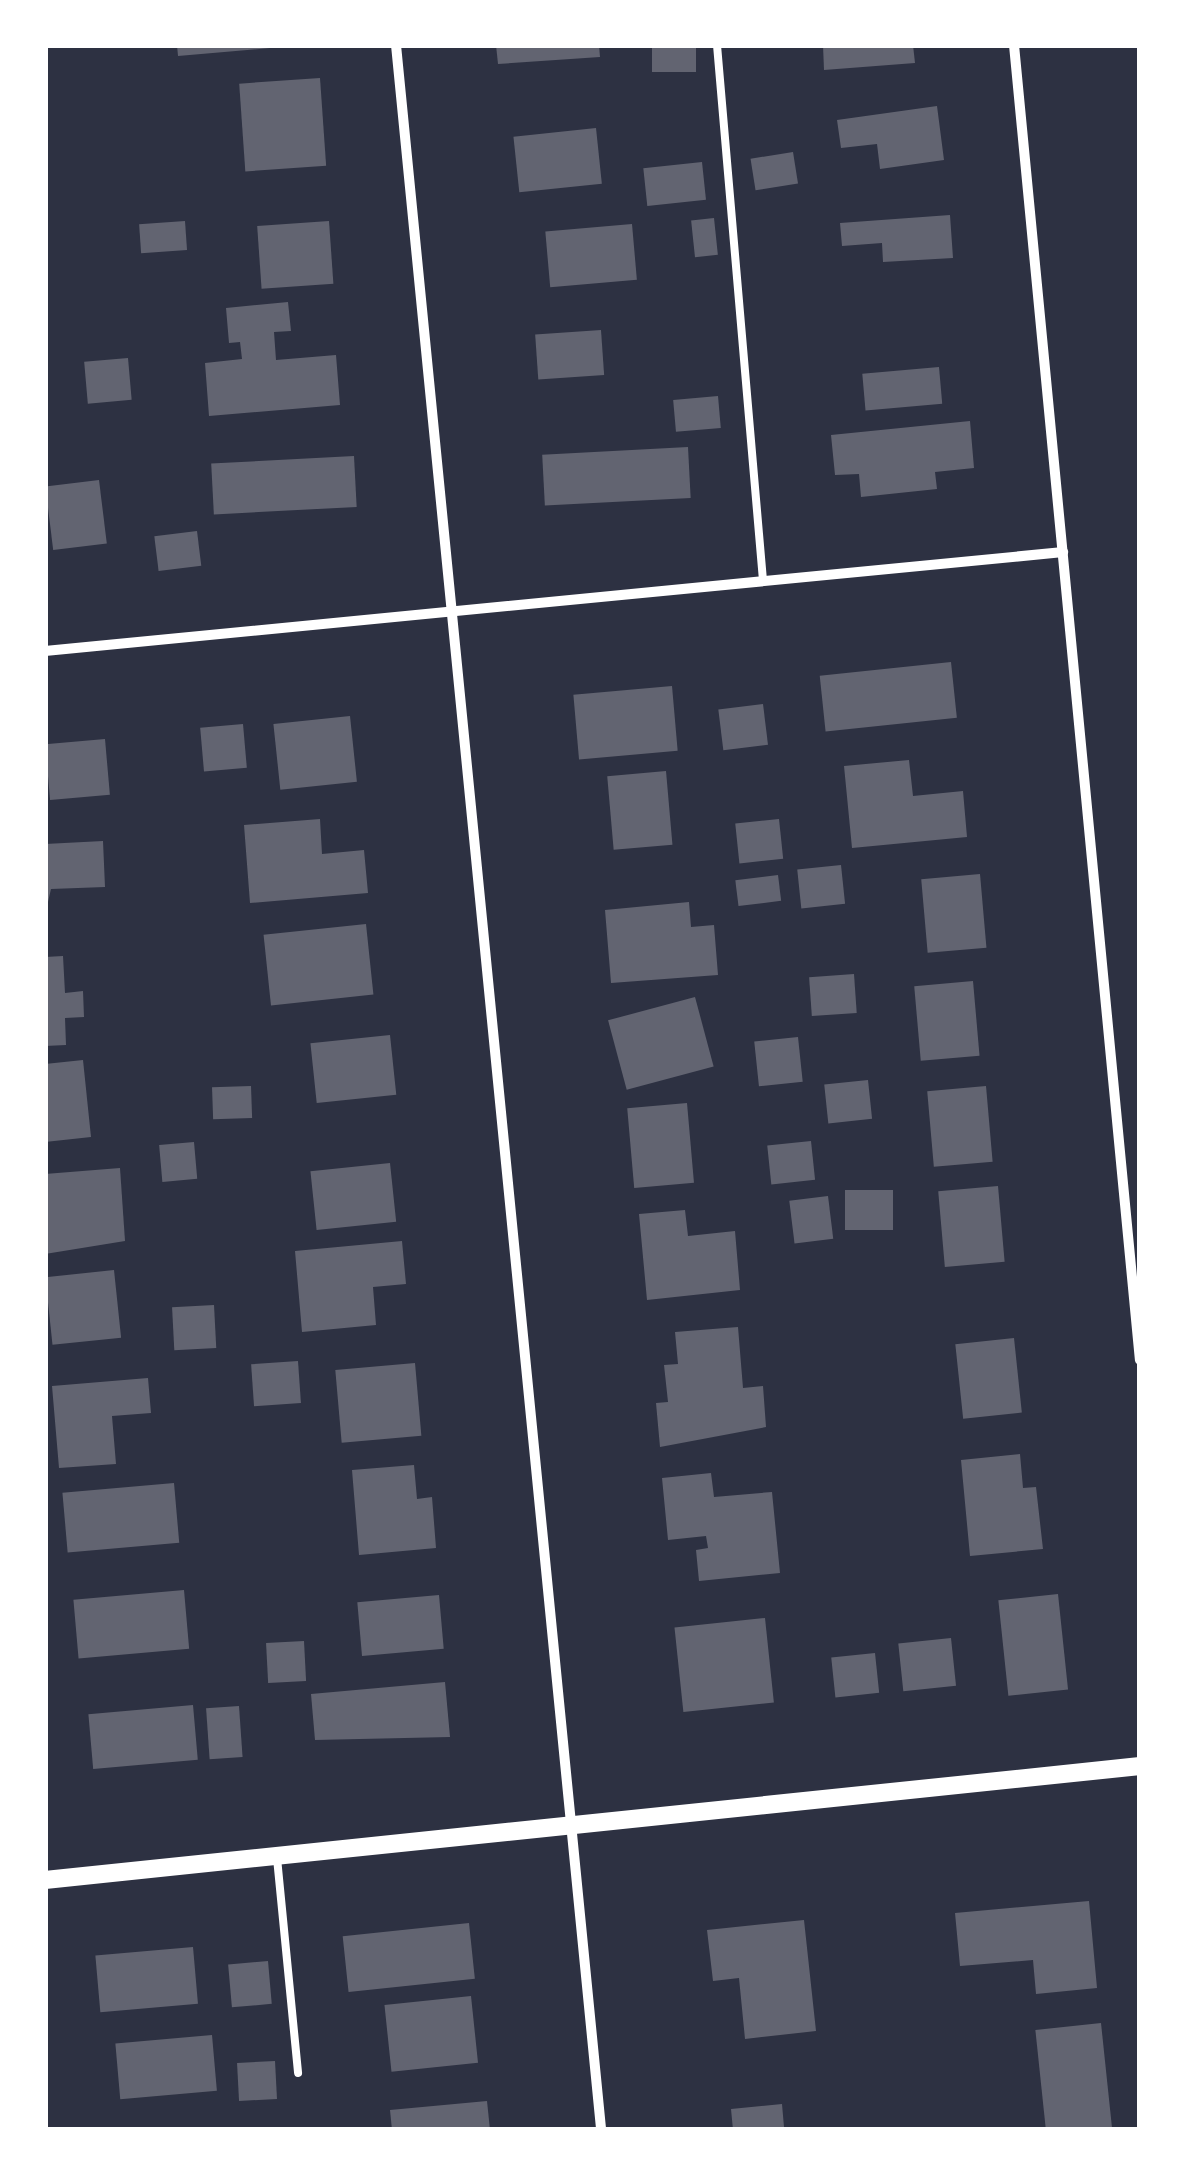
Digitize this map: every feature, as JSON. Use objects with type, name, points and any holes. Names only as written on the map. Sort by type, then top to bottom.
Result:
[{"type":"street","points":[[396,45],[601,2130]]},
{"type":"street","points":[[1014,45],[1140,1360]]},
{"type":"street","points":[[45,651],[1062,552]]},
{"type":"street","points":[[45,1880],[572,1829],[1140,1766]]},
{"type":"lane","points":[[717,45],[764,580]]},
{"type":"lane","points":[[277,1858],[298,2073]]},
{"type":"building","points":[[177,45],[270,45],[270,48],[178,56]]},
{"type":"building","points":[[496,45],[599,45],[600,57],[498,64]]},
{"type":"building","points":[[652,45],[696,45],[696,72],[652,72]]},
{"type":"building","points":[[823,45],[913,45],[915,63],[824,70]]},
{"type":"building","points":[[320,78],[326,166],[245,171],[239,84]]},
{"type":"building","points":[[937,106],[944,160],[880,169],[877,144],[841,148],[837,120]]},
{"type":"building","points":[[596,128],[602,184],[519,192],[513,137]]},
{"type":"building","points":[[793,152],[798,184],[756,190],[751,159]]},
{"type":"building","points":[[702,162],[706,200],[647,206],[643,168]]},
{"type":"building","points":[[950,215],[953,258],[883,262],[882,243],[842,246],[840,223]]},
{"type":"building","points":[[714,218],[718,255],[695,257],[691,220]]},
{"type":"building","points":[[185,221],[187,250],[141,253],[139,224]]},
{"type":"building","points":[[329,221],[333,284],[262,289],[257,226]]},
{"type":"building","points":[[632,224],[637,280],[550,287],[545,232]]},
{"type":"building","points":[[288,302],[291,331],[274,332],[276,360],[336,355],[340,405],[209,416],[205,363],[242,359],[240,342],[229,343],[226,308]]},
{"type":"building","points":[[601,330],[604,375],[538,379],[535,335]]},
{"type":"building","points":[[128,358],[132,400],[88,404],[84,362]]},
{"type":"building","points":[[939,367],[942,404],[866,411],[862,374]]},
{"type":"building","points":[[718,396],[721,428],[676,432],[673,400]]},
{"type":"building","points":[[970,421],[974,468],[935,472],[937,489],[861,497],[859,474],[835,475],[831,435]]},
{"type":"building","points":[[688,447],[691,498],[545,506],[542,455]]},
{"type":"building","points":[[354,456],[357,507],[214,514],[211,463]]},
{"type":"building","points":[[99,480],[107,544],[53,550],[45,487]]},
{"type":"building","points":[[197,531],[201,566],[159,571],[154,536]]},
{"type":"building","points":[[951,662],[957,718],[826,731],[820,676]]},
{"type":"building","points":[[672,686],[678,751],[579,759],[573,695]]},
{"type":"building","points":[[763,704],[768,745],[723,750],[718,709]]},
{"type":"building","points":[[350,716],[357,782],[280,790],[273,724]]},
{"type":"building","points":[[243,724],[247,768],[204,772],[200,728]]},
{"type":"building","points":[[105,739],[110,795],[50,800],[45,744]]},
{"type":"building","points":[[909,760],[913,796],[963,791],[967,837],[852,848],[844,766]]},
{"type":"building","points":[[666,771],[672,845],[614,850],[607,776]]},
{"type":"building","points":[[320,819],[322,854],[364,850],[368,893],[250,903],[244,825]]},
{"type":"building","points":[[779,819],[783,859],[739,863],[735,824]]},
{"type":"building","points":[[103,841],[105,887],[51,889],[45,915],[45,844]]},
{"type":"building","points":[[841,865],[845,904],[801,908],[797,870]]},
{"type":"building","points":[[980,874],[986,948],[928,953],[921,879]]},
{"type":"building","points":[[778,875],[781,901],[738,906],[735,880]]},
{"type":"building","points":[[689,902],[691,927],[714,925],[718,975],[611,983],[605,910]]},
{"type":"building","points":[[366,924],[373,995],[271,1005],[264,935]]},
{"type":"building","points":[[63,956],[65,993],[83,991],[84,1017],[65,1018],[66,1045],[45,1046],[45,957]]},
{"type":"building","points":[[854,974],[857,1013],[812,1016],[809,977]]},
{"type":"building","points":[[973,981],[980,1056],[921,1061],[914,986]]},
{"type":"building","points":[[695,997],[714,1067],[627,1090],[608,1020]]},
{"type":"building","points":[[390,1035],[396,1095],[317,1103],[310,1043]]},
{"type":"building","points":[[798,1037],[803,1082],[759,1086],[754,1042]]},
{"type":"building","points":[[83,1060],[91,1137],[45,1142],[45,1064]]},
{"type":"building","points":[[868,1080],[872,1119],[828,1123],[824,1085]]},
{"type":"building","points":[[251,1086],[252,1118],[213,1119],[212,1087]]},
{"type":"building","points":[[986,1086],[993,1162],[934,1167],[927,1091]]},
{"type":"building","points":[[687,1103],[694,1183],[634,1188],[627,1108]]},
{"type":"building","points":[[811,1141],[815,1180],[771,1184],[767,1146]]},
{"type":"building","points":[[194,1142],[197,1179],[162,1182],[159,1145]]},
{"type":"building","points":[[390,1163],[396,1222],[317,1230],[310,1171]]},
{"type":"building","points":[[120,1168],[125,1241],[45,1254],[45,1174]]},
{"type":"building","points":[[998,1186],[1005,1262],[945,1267],[938,1191]]},
{"type":"building","points":[[845,1190],[893,1190],[893,1230],[845,1230]]},
{"type":"building","points":[[828,1196],[833,1239],[795,1243],[789,1201]]},
{"type":"building","points":[[685,1210],[688,1236],[735,1231],[740,1290],[647,1300],[639,1214]]},
{"type":"building","points":[[402,1241],[406,1284],[373,1287],[376,1325],[302,1332],[295,1251]]},
{"type":"building","points":[[114,1270],[121,1338],[52,1345],[45,1277]]},
{"type":"building","points":[[214,1305],[216,1348],[174,1350],[172,1307]]},
{"type":"building","points":[[738,1327],[743,1388],[763,1386],[766,1427],[660,1447],[656,1403],[668,1402],[664,1365],[678,1364],[675,1332]]},
{"type":"building","points":[[1014,1338],[1022,1413],[963,1419],[955,1344]]},
{"type":"building","points":[[298,1361],[301,1403],[254,1406],[251,1364]]},
{"type":"building","points":[[415,1363],[421,1436],[342,1443],[335,1370]]},
{"type":"building","points":[[148,1378],[151,1413],[112,1416],[116,1464],[59,1468],[52,1386]]},
{"type":"building","points":[[1020,1454],[1023,1488],[1036,1487],[1043,1549],[970,1556],[961,1460]]},
{"type":"building","points":[[414,1465],[417,1499],[432,1497],[436,1548],[359,1555],[352,1470]]},
{"type":"building","points":[[711,1473],[714,1497],[772,1492],[780,1573],[699,1581],[696,1550],[708,1548],[706,1536],[668,1540],[662,1478]]},
{"type":"building","points":[[174,1483],[179,1543],[68,1553],[62,1493]]},
{"type":"building","points":[[184,1590],[189,1649],[79,1658],[73,1600]]},
{"type":"building","points":[[1058,1594],[1068,1689],[1008,1696],[998,1600]]},
{"type":"building","points":[[439,1595],[444,1649],[362,1656],[357,1602]]},
{"type":"building","points":[[765,1618],[774,1703],[683,1712],[674,1628]]},
{"type":"building","points":[[951,1638],[956,1686],[903,1691],[898,1644]]},
{"type":"building","points":[[304,1641],[306,1681],[268,1683],[266,1643]]},
{"type":"building","points":[[875,1653],[879,1693],[835,1697],[831,1658]]},
{"type":"building","points":[[445,1682],[450,1737],[315,1740],[311,1694]]},
{"type":"building","points":[[193,1705],[198,1760],[93,1769],[88,1714]]},
{"type":"building","points":[[239,1706],[243,1757],[210,1759],[206,1708]]},
{"type":"building","points":[[1089,1901],[1097,1988],[1036,1994],[1033,1960],[960,1966],[955,1913]]},
{"type":"building","points":[[804,1920],[816,2031],[745,2039],[739,1978],[713,1981],[707,1930]]},
{"type":"building","points":[[469,1923],[475,1979],[349,1992],[343,1936]]},
{"type":"building","points":[[193,1947],[198,2004],[100,2012],[95,1956]]},
{"type":"building","points":[[268,1961],[272,2004],[232,2007],[228,1964]]},
{"type":"building","points":[[471,1996],[478,2063],[391,2072],[384,2005]]},
{"type":"building","points":[[1101,2023],[1112,2130],[1046,2130],[1035,2030]]},
{"type":"building","points":[[212,2035],[217,2091],[120,2099],[115,2043]]},
{"type":"building","points":[[275,2061],[277,2099],[239,2101],[237,2063]]},
{"type":"building","points":[[487,2101],[490,2130],[392,2130],[390,2110]]},
{"type":"building","points":[[782,2104],[784,2127],[823,2130],[733,2130],[731,2109]]}]
